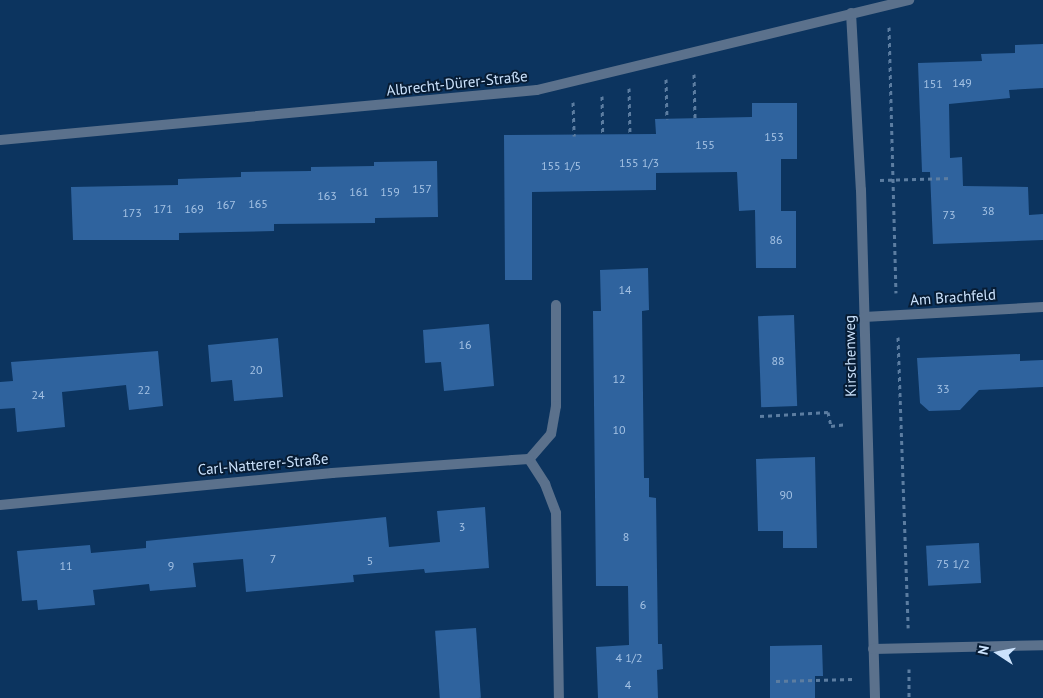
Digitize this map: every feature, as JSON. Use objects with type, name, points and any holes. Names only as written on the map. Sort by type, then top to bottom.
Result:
[{"type":"street","name":"Albrecht-Dürer-Straße","points":[[0,140],[482,96],[572,82],[909,0]]},
{"type":"street","name":"Kirschenweg","points":[[852,13],[860,181],[875,698]]},
{"type":"street","points":[[556,305],[556,406],[551,434],[529,459],[546,484],[556,513],[559,698]]},
{"type":"street","name":"Am Brachfeld","points":[[864,317],[1043,306]]},
{"type":"street","name":"Carl-Natterer-Straße","points":[[0,504],[332,473],[529,459]]},
{"type":"street","points":[[873,649],[1043,645]]},
{"type":"path","points":[[694,52],[695,118]]},
{"type":"path","points":[[665,59],[666,119]]},
{"type":"path","points":[[628,69],[630,135]]},
{"type":"path","points":[[601,75],[603,136]]},
{"type":"path","points":[[572,82],[574,136]]},
{"type":"path","points":[[860,181],[952,178]]},
{"type":"path","points":[[760,416],[828,412],[831,426],[866,422]]},
{"type":"path","points":[[909,649],[909,698]]},
{"type":"path","points":[[776,681],[874,678]]},
{"type":"building","points":[[1043,44],[1043,88],[1009,90],[1010,98],[949,104],[950,158],[962,157],[963,186],[1028,187],[1029,215],[1043,214],[1043,240],[933,244],[930,172],[922,172],[918,63],[982,61],[981,54],[1015,53],[1015,45]]},
{"type":"building","points":[[752,103],[797,103],[797,159],[781,159],[781,211],[796,211],[796,268],[756,268],[755,210],[739,211],[737,172],[656,173],[656,190],[532,192],[532,280],[505,280],[504,135],[656,134],[655,119],[752,117]]},
{"type":"building","points":[[437,161],[438,217],[375,218],[375,223],[274,224],[274,231],[179,233],[179,240],[73,240],[71,187],[178,185],[178,179],[241,177],[241,172],[311,171],[311,167],[374,166],[374,162]]},
{"type":"building","points":[[648,268],[649,310],[642,311],[644,478],[649,478],[649,497],[656,498],[658,644],[662,644],[663,669],[657,670],[658,698],[598,698],[596,647],[629,645],[628,586],[596,586],[593,311],[601,311],[600,270]]},
{"type":"building","points":[[794,315],[797,406],[761,407],[758,316]]},
{"type":"building","points":[[489,324],[494,386],[444,391],[441,362],[425,363],[423,330]]},
{"type":"building","points":[[278,338],[283,397],[234,401],[232,380],[211,382],[208,345]]},
{"type":"building","points":[[158,351],[163,406],[129,410],[126,385],[62,392],[65,427],[17,432],[15,408],[0,409],[0,382],[13,381],[11,362]]},
{"type":"building","points":[[1020,354],[1020,361],[1043,360],[1043,387],[979,390],[960,410],[929,411],[920,403],[917,358]]},
{"type":"building","points":[[815,457],[817,548],[783,548],[783,531],[758,531],[756,459]]},
{"type":"building","points":[[485,507],[489,568],[425,573],[424,569],[353,575],[354,582],[246,592],[243,559],[193,563],[196,587],[150,591],[149,584],[93,590],[95,605],[38,610],[37,600],[22,601],[17,551],[90,545],[91,553],[146,548],[146,541],[386,517],[389,547],[440,542],[437,511]]},
{"type":"building","points":[[979,543],[981,583],[928,586],[926,546]]},
{"type":"building","points":[[476,628],[481,698],[440,698],[435,631]]},
{"type":"building","points":[[822,645],[823,676],[815,676],[815,698],[770,698],[770,646]]}]
